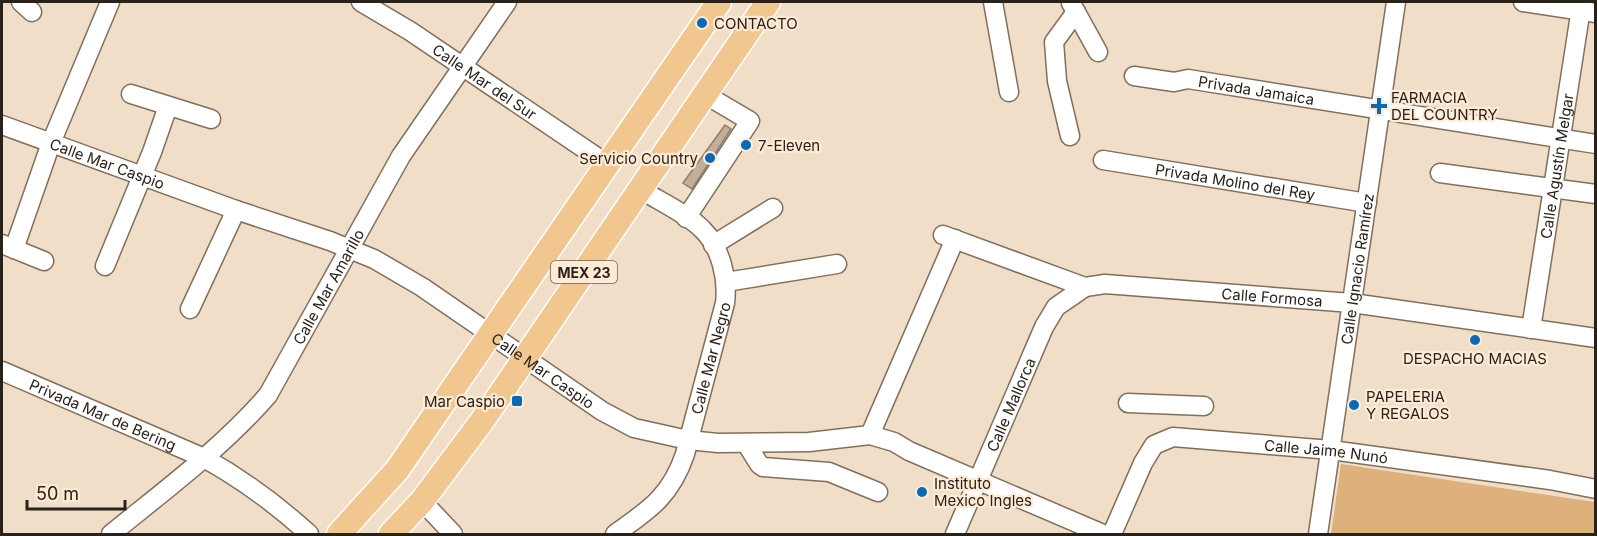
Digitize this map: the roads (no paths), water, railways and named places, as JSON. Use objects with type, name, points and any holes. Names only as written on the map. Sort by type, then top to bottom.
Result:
[{"type":"main road","name":"MEX 23","points":[[339,534],[397,471],[719,2]]},
{"type":"main road","name":"MEX 23","points":[[391,534],[422,501],[482,421],[768,2]]},
{"type":"street","points":[[44,261],[8,246],[110,2]]},
{"type":"street","name":"Calle Mar del Sur","points":[[361,2],[464,66],[607,164]]},
{"type":"street","name":"Calle Mar Amarillo","points":[[111,534],[204,458],[249,417],[268,395],[401,156],[507,2]]},
{"type":"street","points":[[993,2],[1009,92]]},
{"type":"street","name":"Calle Ignacio Ramírez","points":[[1318,534],[1396,2]]},
{"type":"street","points":[[1523,2],[1586,8]]},
{"type":"street","points":[[1073,7],[1098,52]]},
{"type":"street","points":[[1070,136],[1057,81],[1054,42],[1073,7]]},
{"type":"street","name":"Calle Agustín Melgar","points":[[1531,329],[1561,139],[1586,8]]},
{"type":"street","name":"Privada Jamaica","points":[[1134,76],[1174,82],[1188,79],[1596,144]]},
{"type":"street","points":[[130,94],[211,118]]},
{"type":"street","points":[[686,218],[750,121],[706,95]]},
{"type":"street","points":[[105,266],[168,106]]},
{"type":"street","name":"Calle Mar Caspio","points":[[2,125],[374,259],[422,287],[602,411],[634,428],[688,440],[746,443],[809,442],[870,435],[894,442],[977,481],[1103,534]]},
{"type":"street","name":"Privada Molino del Rey","points":[[1103,160],[1367,203]]},
{"type":"street","points":[[1440,173],[1596,194]]},
{"type":"street","name":"Calle Mar Negro","points":[[615,534],[647,511],[678,475],[725,303],[726,282],[714,245],[703,230],[640,189]]},
{"type":"street","points":[[714,245],[773,208]]},
{"type":"street","points":[[190,309],[236,210]]},
{"type":"street","name":"Calle Formosa","points":[[870,435],[949,237],[1084,286],[1105,284],[1352,303],[1596,338]]},
{"type":"street","points":[[726,282],[837,264]]},
{"type":"street","name":"Calle Mallorca","points":[[955,534],[1044,327],[1056,307],[1084,286]]},
{"type":"street","name":"Privada Mar de Bering","points":[[2,370],[204,458],[234,475],[309,534]]},
{"type":"street","points":[[1128,403],[1204,406]]},
{"type":"street","points":[[1112,534],[1143,463],[1155,445],[1166,440],[1173,405]]},
{"type":"street","name":"Calle Jaime Nunó","points":[[1166,440],[1173,436],[1192,437],[1331,450],[1550,480],[1596,489]]},
{"type":"street","points":[[746,443],[763,467],[829,472],[878,492]]},
{"type":"street","points":[[422,501],[453,534]]},
{"type":"place","name":"CONTACTO","points":[[702,23]]},
{"type":"place","name":"FARMACIA DEL COUNTRY","points":[[1379,106]]},
{"type":"place","name":"7-Eleven","points":[[746,145]]},
{"type":"place","name":"Servicio Country","points":[[710,158]]},
{"type":"place","name":"DESPACHO MACIAS","points":[[1475,340]]},
{"type":"place","name":"Mar Caspio","points":[[517,401]]},
{"type":"place","name":"PAPELERIA Y REGALOS","points":[[1354,405]]},
{"type":"place","name":"Instituto Mexico Ingles","points":[[922,492]]}]
